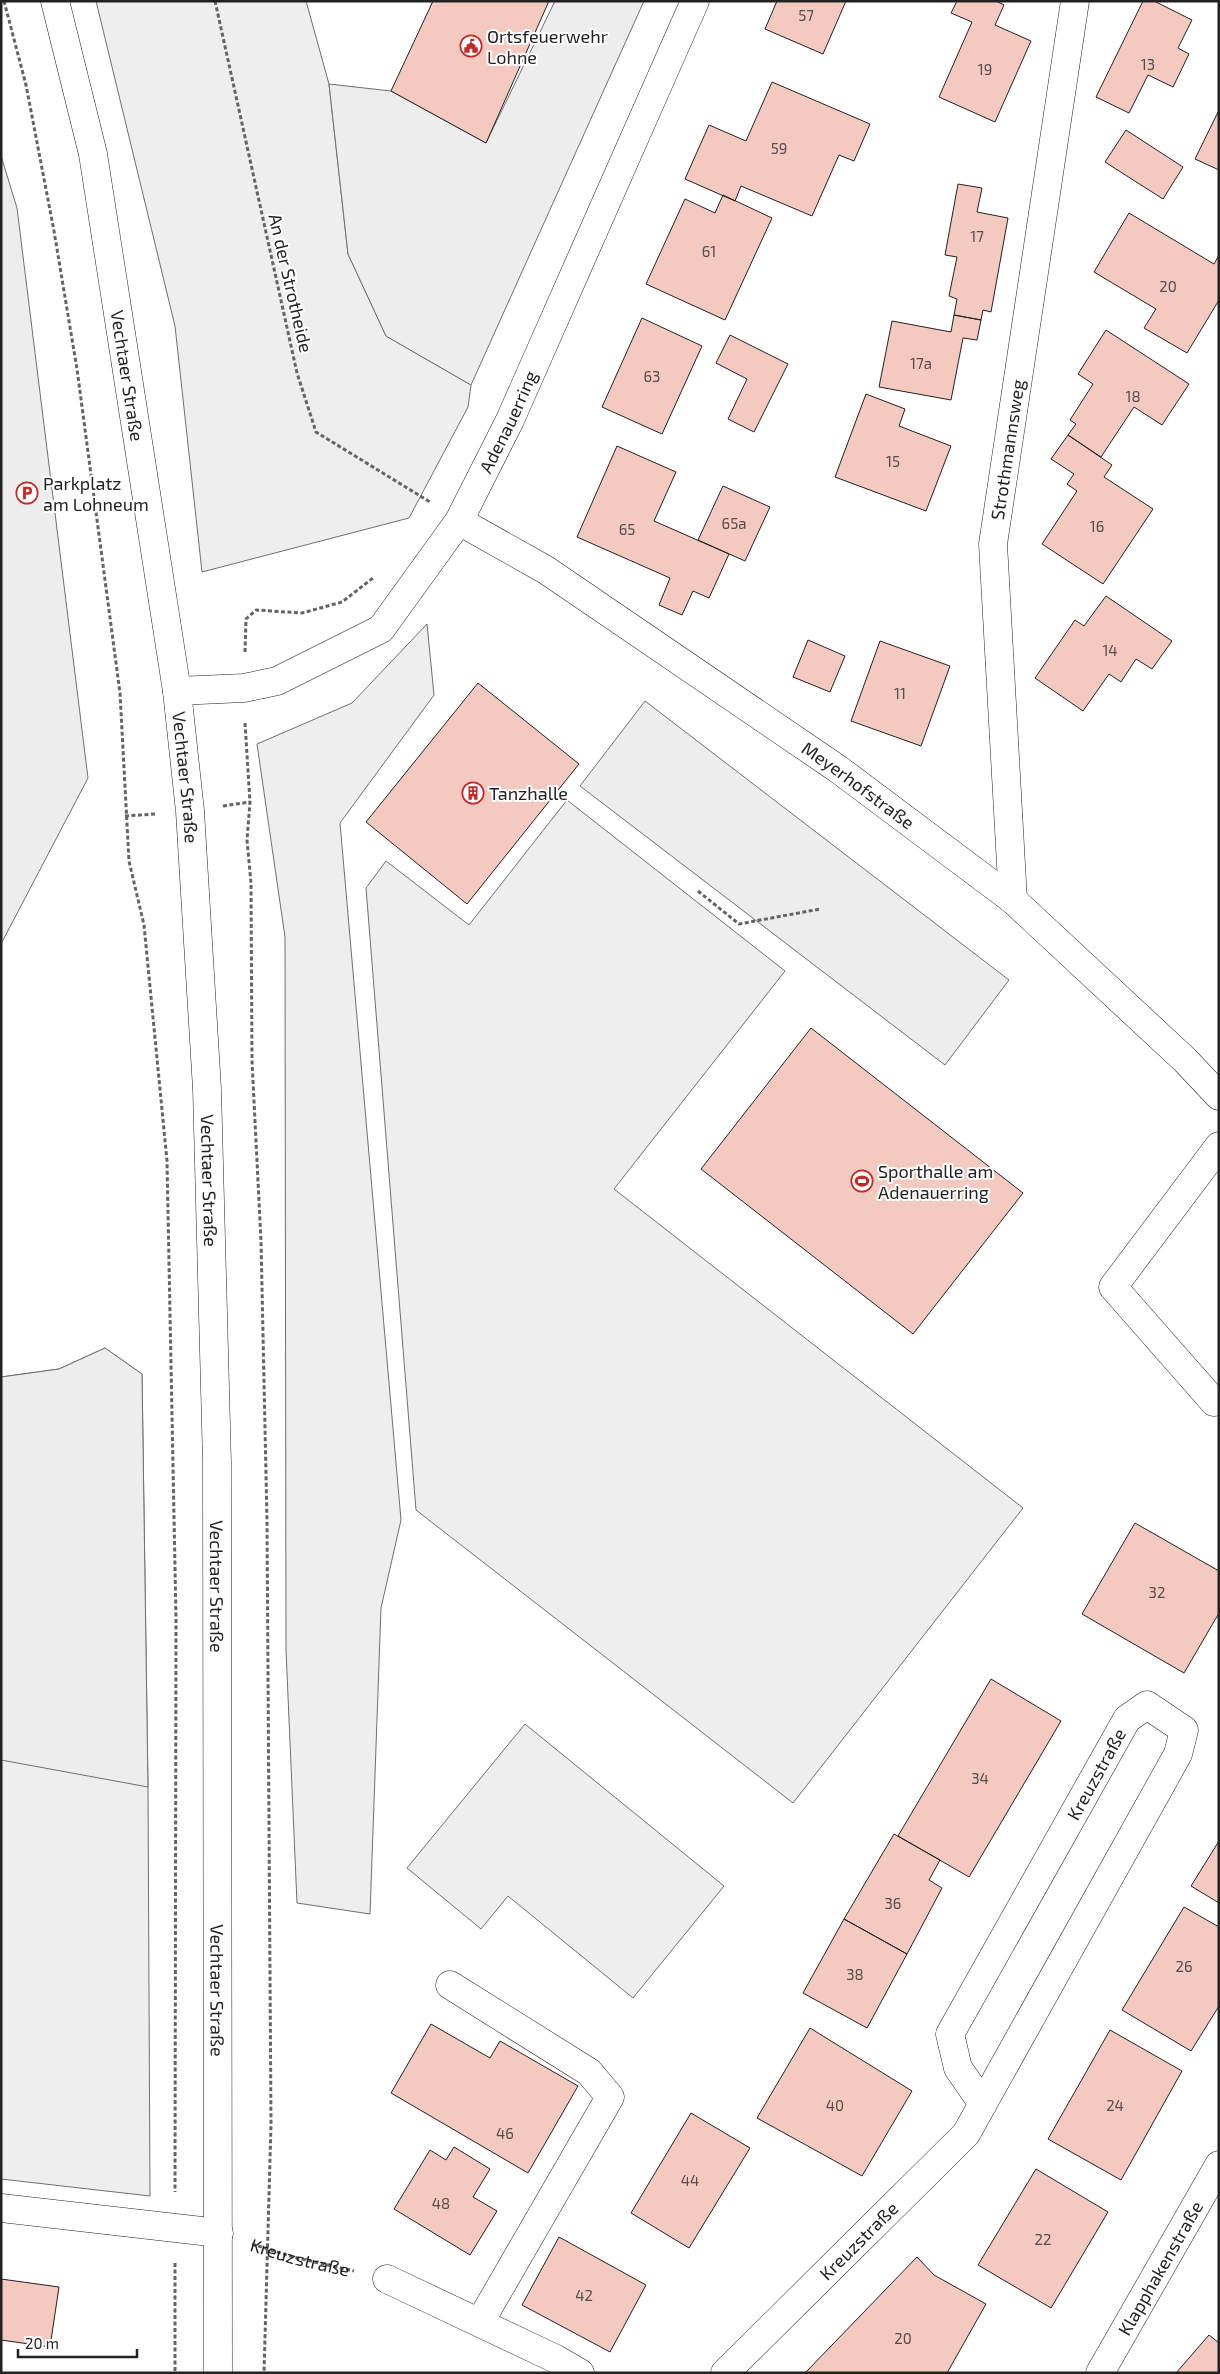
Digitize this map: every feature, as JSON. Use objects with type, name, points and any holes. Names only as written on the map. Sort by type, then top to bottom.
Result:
[{"type":"street","name":"Vechtaer Straße","points":[[55,1],[93,154],[177,691],[190,811],[207,1088],[216,1404],[218,2373]]},
{"type":"street","name":"Adenauerring","points":[[177,691],[244,688],[277,681],[380,628],[460,521],[518,403],[695,1]]},
{"type":"street","name":"Strothmannsweg","points":[[1013,900],[993,544],[1075,1]]},
{"type":"street","name":"Meyerhofstraße","points":[[460,521],[546,570],[821,758],[1013,900],[1185,1060],[1219,1096]]},
{"type":"street","points":[[1214,1402],[1113,1287],[1219,1146]]},
{"type":"street","name":"Kreuzstraße","points":[[725,2373],[966,2134],[983,2104],[1178,1754],[1184,1730],[1147,1705],[1127,1719],[950,2034],[958,2068],[983,2104]]},
{"type":"street","points":[[450,1985],[589,2072],[610,2097],[480,2322]]},
{"type":"street","name":"Klapphakenstraße","points":[[1101,2372],[1219,2165]]},
{"type":"street","points":[[1,2208],[218,2233]]},
{"type":"street","points":[[387,2279],[556,2359],[580,2373]]},
{"type":"path","points":[[4,1],[30,105],[54,231],[77,369],[119,684],[129,861],[144,925],[167,1161],[176,1620],[175,2373]]},
{"type":"path","name":"An der Strotheide","points":[[215,1],[297,372],[316,432],[435,505]]},
{"type":"path","points":[[264,2373],[271,2124],[267,1521],[261,1241],[252,1061],[251,883],[247,840],[250,802],[244,688],[246,619],[256,610],[302,613],[342,602],[377,575]]},
{"type":"path","points":[[698,891],[739,924],[820,909]]},
{"type":"path","name":"Kreuzstraße","points":[[218,2233],[267,2248],[387,2279]]},
{"type":"shaded area","points":[[96,1],[306,1],[329,84],[348,254],[386,336],[471,385],[468,407],[409,518],[202,572],[175,326]]},
{"type":"shaded area","points":[[555,1],[644,1],[471,385],[386,336],[348,254],[329,84],[391,91],[486,143]]},
{"type":"shaded area","name":"Parkplatz am Lohneum","points":[[1,156],[17,208],[88,778],[1,944]]},
{"type":"shaded area","points":[[427,624],[434,695],[340,823],[401,1520],[381,1608],[370,1914],[297,1903],[286,1650],[285,937],[257,744],[352,703]]},
{"type":"shaded area","points":[[645,701],[1009,980],[945,1065],[580,786]]},
{"type":"shaded area","points":[[567,800],[785,971],[614,1189],[1023,1508],[793,1803],[416,1510],[366,888],[386,861],[469,925]]},
{"type":"shaded area","points":[[105,1348],[142,1374],[148,1787],[150,2196],[1,2179],[1,1377],[59,1369]]},
{"type":"shaded area","points":[[105,1348],[142,1374],[148,1787],[1,1760],[1,1377],[59,1369]]},
{"type":"shaded area","points":[[525,1724],[724,1886],[633,1998],[508,1896],[481,1929],[407,1868]]},
{"type":"building","name":"Ortsfeuerwehr Lohne","points":[[433,1],[549,1],[486,143],[391,91]]},
{"type":"building","points":[[777,1],[846,1],[823,54],[765,29]]},
{"type":"building","points":[[957,1],[996,1],[1004,5],[995,25],[1031,41],[995,122],[939,97],[972,22],[951,13]]},
{"type":"building","points":[[1143,1],[1154,1],[1192,20],[1178,48],[1189,54],[1173,87],[1148,75],[1129,113],[1096,97]]},
{"type":"building","points":[[772,82],[870,124],[854,161],[839,155],[812,216],[741,186],[735,201],[685,179],[709,125],[746,141]]},
{"type":"building","points":[[1219,112],[1219,170],[1195,159]]},
{"type":"building","points":[[1126,130],[1183,167],[1163,199],[1105,162]]},
{"type":"building","points":[[958,184],[982,188],[977,212],[1008,218],[991,312],[983,310],[981,320],[954,315],[957,299],[949,296],[957,257],[945,255]]},
{"type":"building","points":[[723,195],[772,218],[725,320],[646,284],[685,199],[715,213]]},
{"type":"building","points":[[1129,213],[1214,264],[1219,255],[1219,300],[1187,353],[1144,328],[1156,309],[1094,272]]},
{"type":"building","points":[[954,315],[981,320],[977,340],[963,338],[951,400],[879,387],[892,321],[951,332]]},
{"type":"building","points":[[642,318],[702,346],[662,434],[602,407]]},
{"type":"building","points":[[1106,330],[1189,384],[1162,425],[1134,407],[1101,457],[1068,435],[1076,424],[1070,420],[1093,384],[1078,374]]},
{"type":"building","points":[[730,335],[788,364],[754,432],[728,419],[747,379],[716,363]]},
{"type":"building","points":[[866,394],[905,409],[899,426],[951,446],[926,511],[835,477]]},
{"type":"building","points":[[1068,435],[1112,465],[1104,477],[1153,509],[1103,584],[1042,544],[1077,491],[1067,484],[1074,474],[1051,459]]},
{"type":"building","points":[[617,446],[676,472],[654,521],[729,554],[709,598],[693,591],[682,615],[659,605],[670,578],[577,537]]},
{"type":"building","points":[[723,486],[770,507],[745,561],[698,540]]},
{"type":"building","points":[[1106,596],[1172,641],[1152,669],[1136,659],[1121,682],[1109,674],[1083,711],[1035,678],[1075,620],[1084,626]]},
{"type":"building","points":[[808,640],[845,656],[830,692],[793,677]]},
{"type":"building","points":[[880,641],[950,666],[921,746],[851,721]]},
{"type":"building","name":"Tanzhalle","points":[[478,683],[579,764],[467,904],[366,822]]},
{"type":"building","name":"Sporthalle am Adenauerring","points":[[811,1028],[1023,1193],[913,1334],[701,1169]]},
{"type":"building","points":[[1135,1523],[1219,1571],[1219,1613],[1184,1673],[1082,1614]]},
{"type":"building","points":[[991,1679],[1061,1721],[969,1877],[898,1836]]},
{"type":"building","points":[[894,1834],[940,1860],[929,1880],[942,1888],[907,1954],[844,1919]]},
{"type":"building","points":[[1219,1841],[1219,1903],[1191,1886]]},
{"type":"building","points":[[1184,1907],[1219,1927],[1219,2006],[1191,2051],[1122,2010]]},
{"type":"building","points":[[844,1919],[907,1954],[867,2028],[803,1993]]},
{"type":"building","points":[[431,2024],[490,2058],[500,2041],[578,2086],[528,2173],[391,2093]]},
{"type":"building","points":[[810,2028],[912,2091],[862,2176],[757,2118]]},
{"type":"building","points":[[1110,2030],[1182,2071],[1121,2180],[1048,2139]]},
{"type":"building","points":[[691,2113],[750,2148],[689,2248],[631,2213]]},
{"type":"building","points":[[454,2147],[490,2169],[473,2197],[497,2211],[470,2255],[394,2209],[430,2150],[446,2160]]},
{"type":"building","points":[[1036,2169],[1108,2212],[1051,2308],[978,2265]]},
{"type":"building","points":[[559,2237],[646,2285],[610,2352],[522,2305]]},
{"type":"building","points":[[917,2257],[934,2275],[986,2304],[947,2373],[805,2373]]},
{"type":"building","points":[[1,2279],[59,2287],[50,2347],[1,2340]]},
{"type":"building","points":[[1209,2335],[1219,2343],[1219,2373],[1176,2373]]},
{"type":"place","name":"Ortsfeuerwehr Lohne","points":[[471,46]]},
{"type":"place","name":"Parkplatz am Lohneum","points":[[27,493]]},
{"type":"place","name":"Tanzhalle","points":[[473,793]]},
{"type":"place","name":"Sporthalle am Adenauerring","points":[[862,1181]]}]
